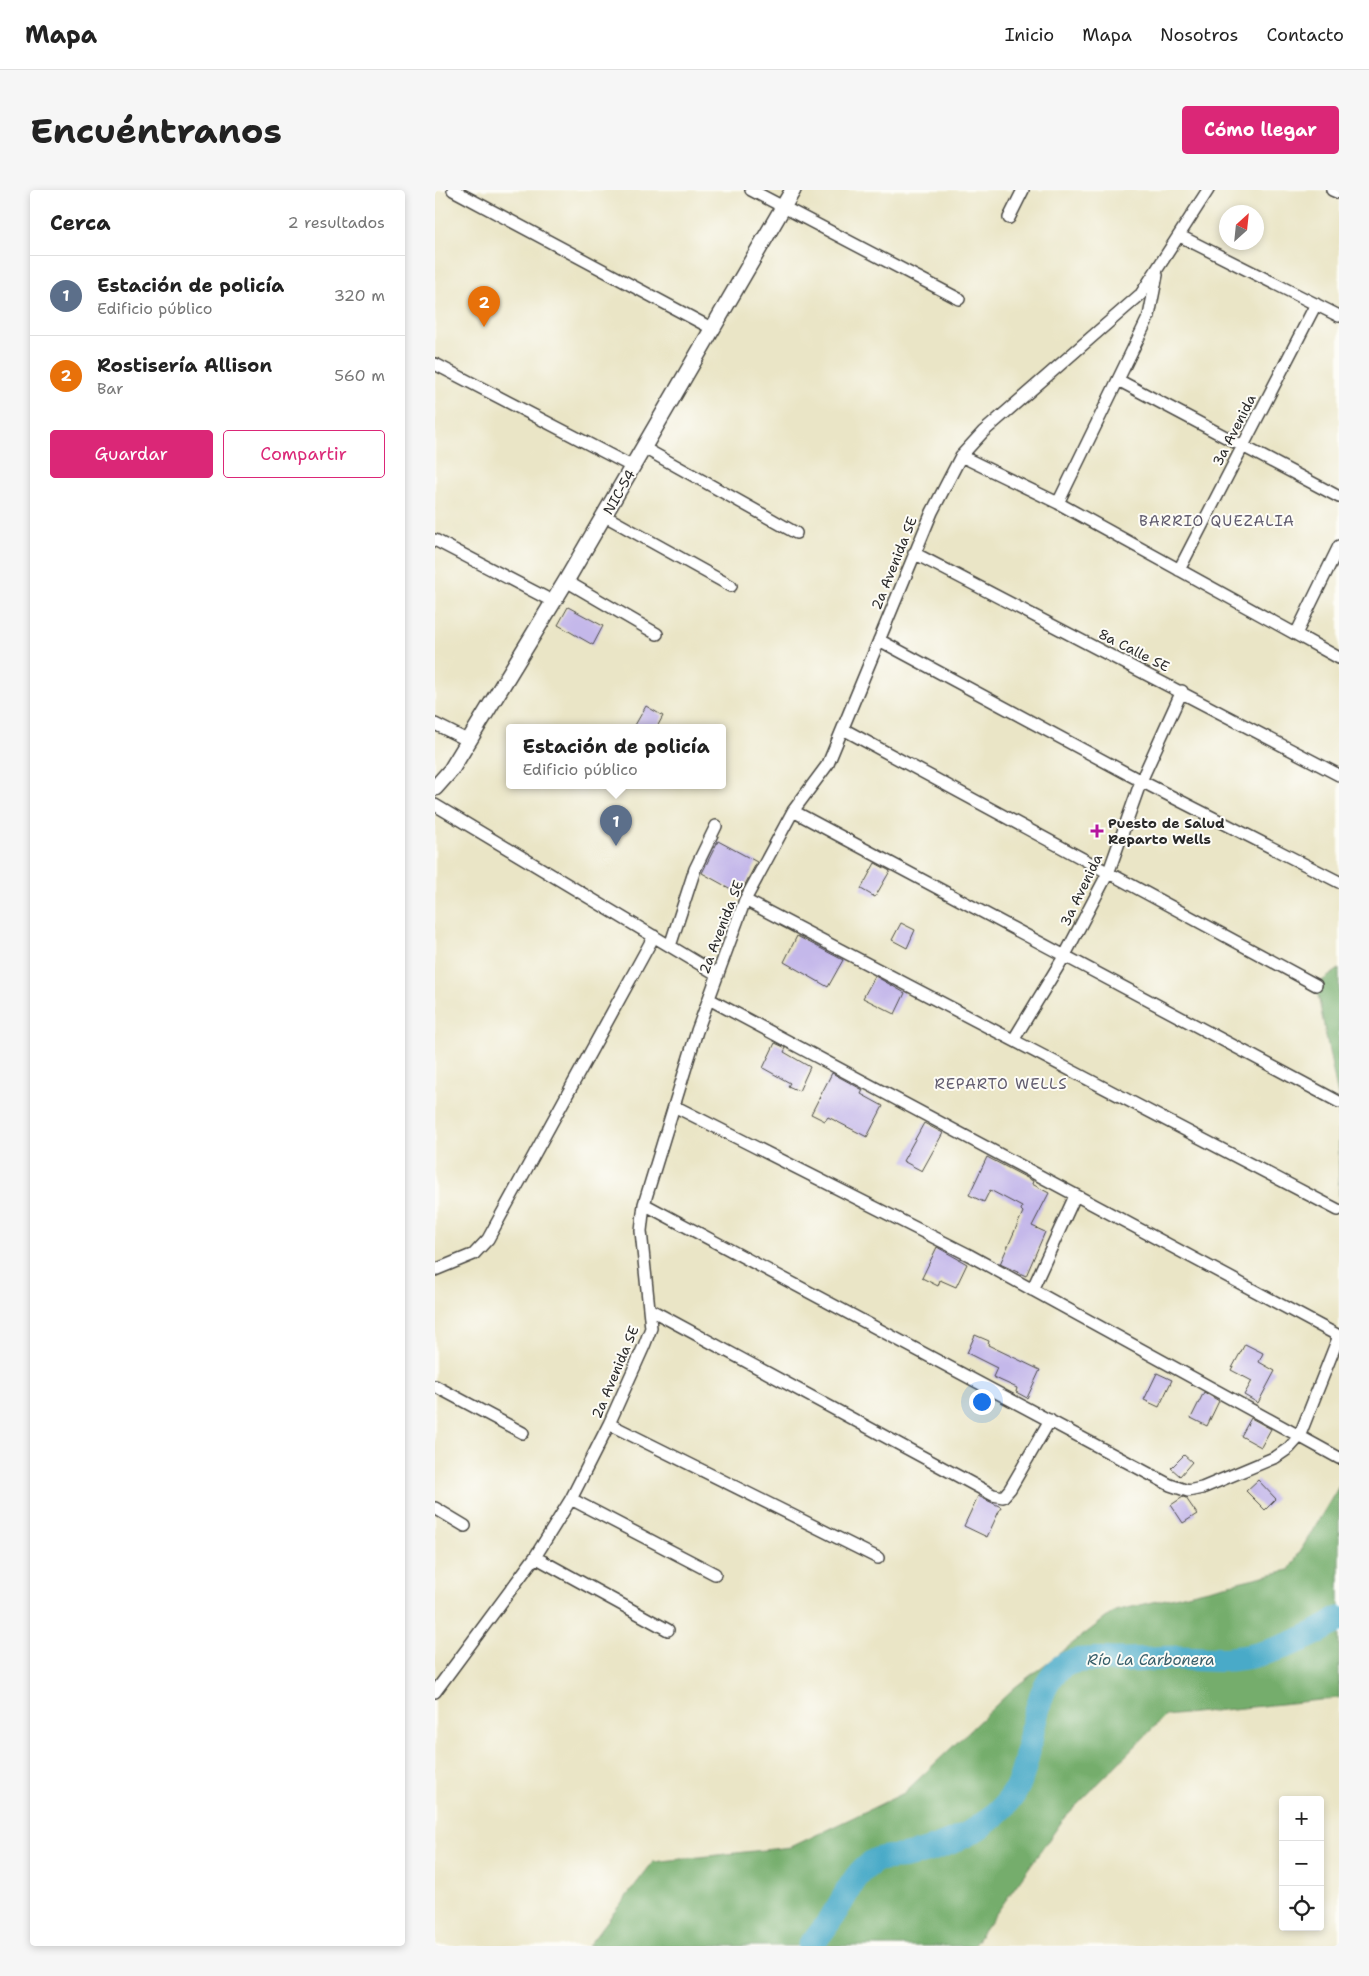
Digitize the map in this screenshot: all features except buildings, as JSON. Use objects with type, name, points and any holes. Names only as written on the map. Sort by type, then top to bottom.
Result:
[{"type":"main road","name":"NIC-54","points":[[435,788],[451,770],[554,602],[792,191]]},
{"type":"street","points":[[453,190],[713,329]]},
{"type":"street","points":[[751,190],[959,299]]},
{"type":"street","points":[[1009,218],[1023,190]]},
{"type":"street","name":"2a Avenida SE","points":[[435,1692],[535,1557],[571,1499],[609,1424],[644,1346],[651,1328],[651,1310],[641,1231],[644,1204],[676,1107],[697,1031],[745,900],[793,812],[828,764],[931,512],[961,456],[997,420],[1141,294],[1208,190]]},
{"type":"street","points":[[1332,190],[1339,193]]},
{"type":"street","points":[[1180,236],[1339,316]]},
{"type":"street","points":[[1058,503],[1149,316],[1158,268]]},
{"type":"street","name":"3a Avenida","points":[[1179,570],[1316,304]]},
{"type":"street","points":[[435,364],[633,467]]},
{"type":"street","points":[[1118,380],[1339,497]]},
{"type":"street","points":[[644,448],[796,532]]},
{"type":"street","points":[[961,456],[1058,503],[1339,658]]},
{"type":"street","points":[[605,516],[731,586]]},
{"type":"street","points":[[435,540],[554,602]]},
{"type":"street","points":[[1296,634],[1339,546]]},
{"type":"street","name":"8a Calle SE","points":[[915,553],[1182,691],[1339,775]]},
{"type":"street","points":[[566,581],[657,634]]},
{"type":"street","points":[[879,640],[1141,781],[1339,882]]},
{"type":"street","name":"3a Avenida","points":[[1014,1040],[1065,955],[1109,871],[1141,781],[1182,691]]},
{"type":"street","points":[[435,724],[469,741]]},
{"type":"street","points":[[843,728],[1316,985]]},
{"type":"street","points":[[435,805],[718,975]]},
{"type":"street","points":[[793,812],[1339,1102]]},
{"type":"street","points":[[670,946],[695,869],[716,826]]},
{"type":"street","points":[[745,900],[1338,1210]]},
{"type":"street","points":[[435,1270],[474,1254],[488,1239],[654,936]]},
{"type":"street","points":[[644,1204],[1170,1484],[1187,1491],[1202,1488],[1276,1457],[1289,1448],[1299,1437],[1339,1336],[709,999]]},
{"type":"street","points":[[676,1107],[969,1255],[1339,1458]]},
{"type":"street","points":[[1032,1290],[1075,1196]]},
{"type":"street","points":[[651,1310],[993,1495],[1003,1496],[1010,1489],[1050,1420]]},
{"type":"street","points":[[435,1386],[523,1433]]},
{"type":"street","points":[[609,1424],[878,1558]]},
{"type":"street","points":[[571,1499],[715,1574]]},
{"type":"street","points":[[435,1508],[465,1526]]},
{"type":"street","points":[[535,1557],[668,1630]]},
{"type":"green space","points":[[1339,969],[1339,1102],[1316,985]]},
{"type":"green space","points":[[1339,1486],[1339,1698],[1165,1716],[1065,1817],[973,1946],[588,1946],[653,1862],[791,1847],[904,1793],[1014,1688],[1115,1611],[1289,1570]]},
{"type":"waterway","name":"Río La Carbonera","points":[[810,1946],[828,1924],[852,1883],[867,1866],[876,1860],[906,1856],[951,1842],[979,1827],[1003,1807],[1013,1795],[1020,1780],[1026,1762],[1040,1699],[1048,1682],[1059,1668],[1075,1661],[1086,1660],[1181,1658],[1218,1660],[1258,1655],[1302,1639],[1339,1619]]},
{"type":"place","name":"Rostisería Allison","points":[[484,327]]},
{"type":"place","name":"Puesto de Salud Reparto Wells","points":[[1097,831]]},
{"type":"place","name":"Estación de policía","points":[[616,846]]},
{"type":"district","name":"BARRIO QUEZALIA","points":[[1217,521]]},
{"type":"district","name":"REPARTO WELLS","points":[[1001,1084]]}]
